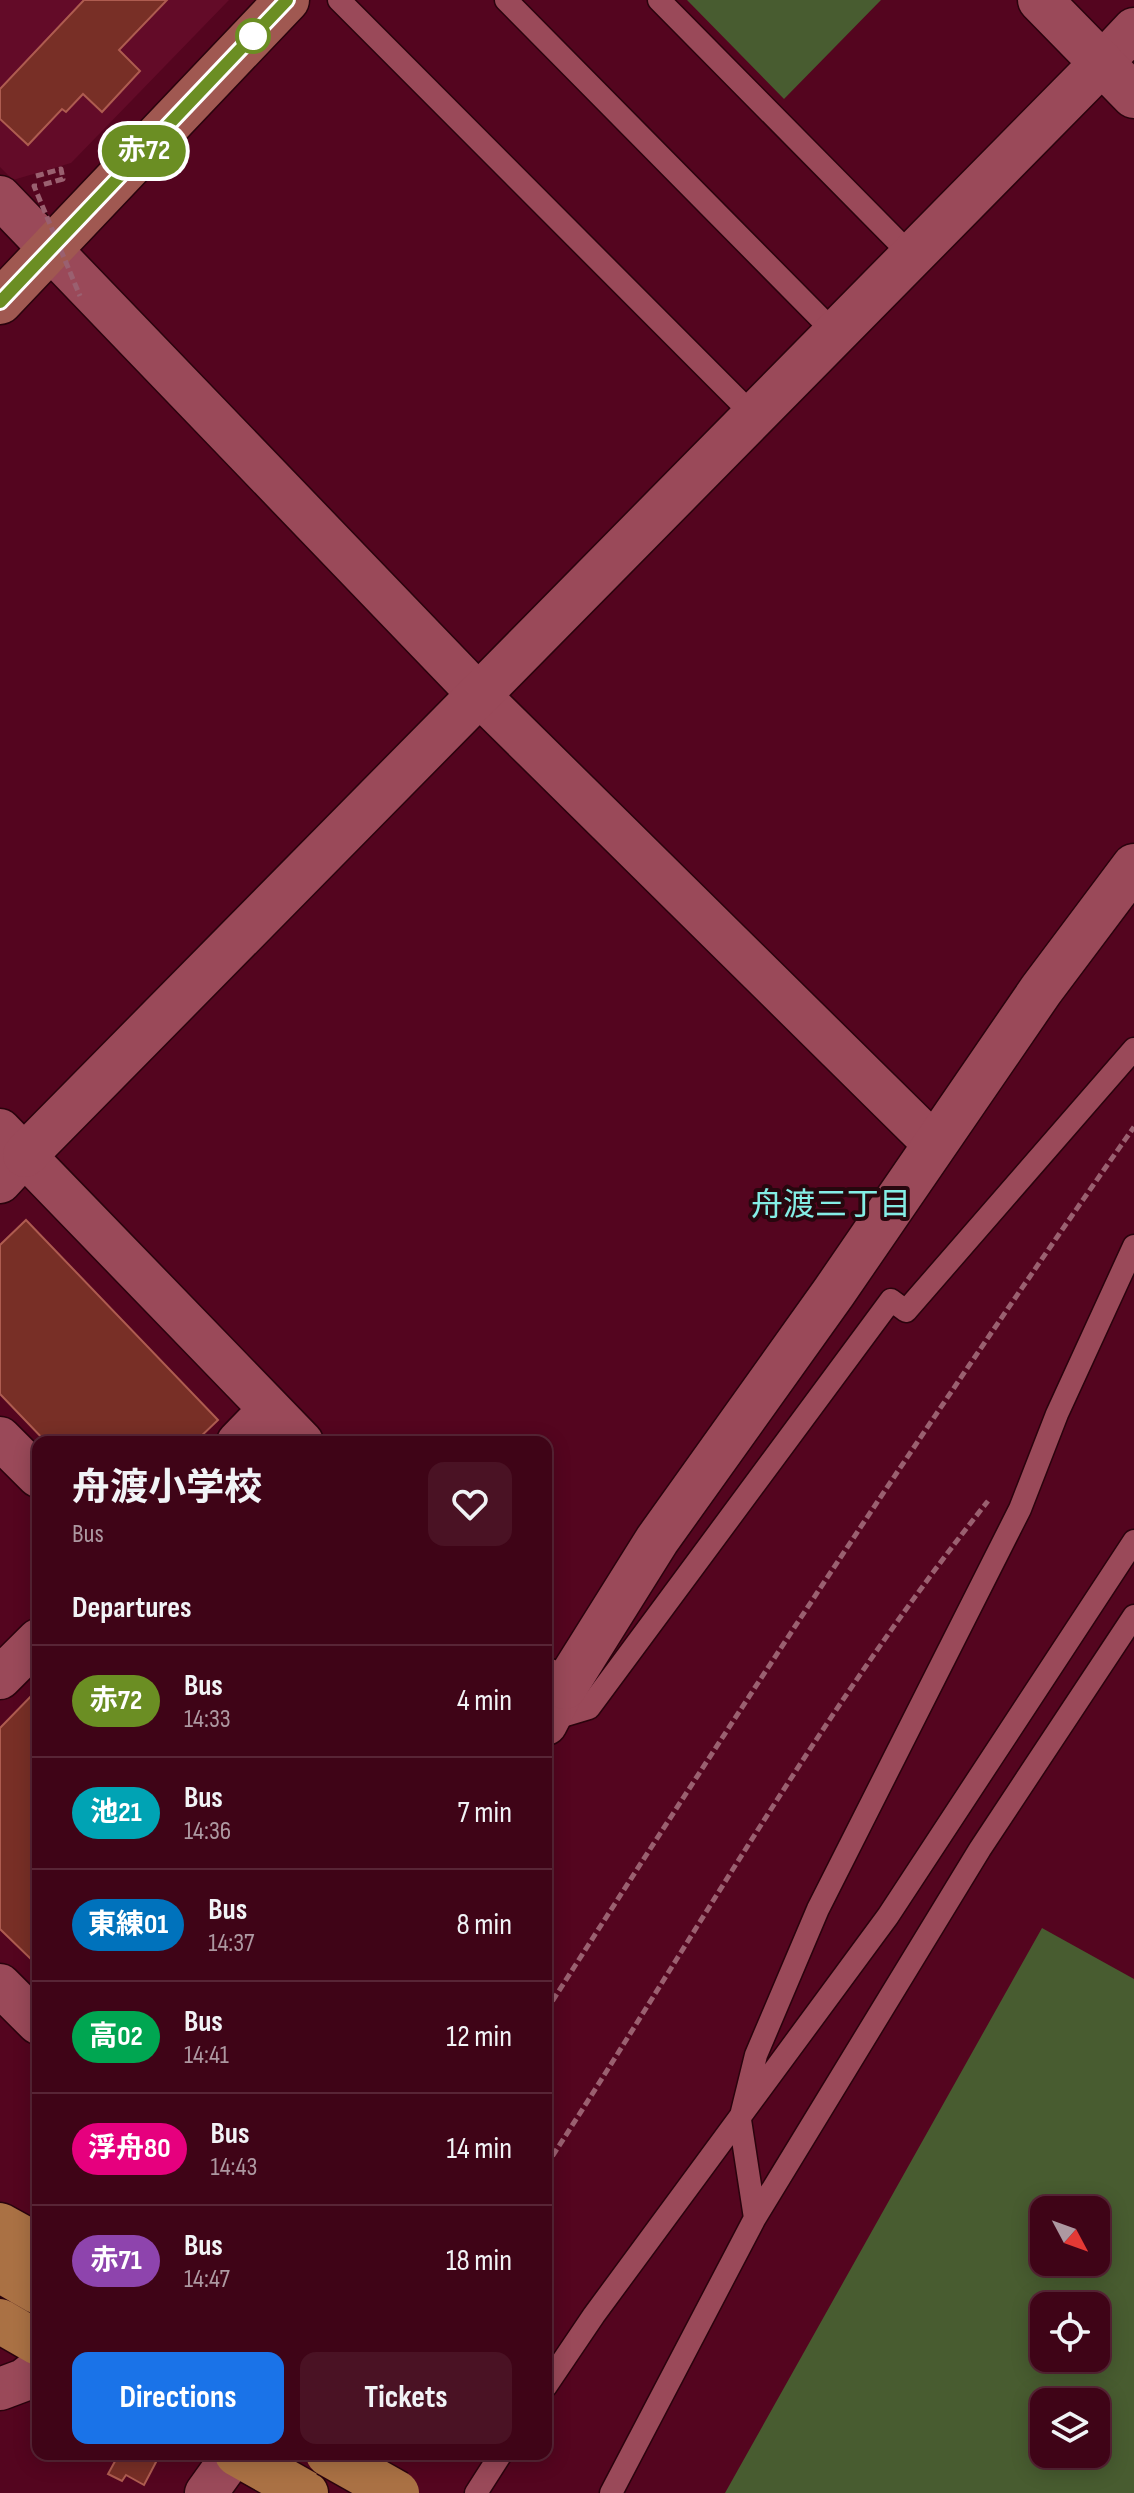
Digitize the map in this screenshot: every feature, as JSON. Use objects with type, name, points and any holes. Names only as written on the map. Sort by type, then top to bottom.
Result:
[{"type":"highway","points":[[0,2225],[32,2243]]},
{"type":"highway","points":[[0,2270],[32,2289]]},
{"type":"highway","points":[[0,2321],[32,2340]]},
{"type":"highway","points":[[339,2460],[397,2493]]},
{"type":"main road","points":[[0,302],[287,0]]},
{"type":"street","points":[[1040,0],[1134,96]]},
{"type":"street","points":[[296,1436],[8,1156],[480,696],[1134,29]]},
{"type":"street","points":[[11,188],[51,250],[480,696],[935,1145]]},
{"type":"street","points":[[552,1700],[657,1540],[834,1292],[1041,990],[1134,866]]},
{"type":"street","points":[[244,1436],[270,1409]]},
{"type":"street","points":[[0,1438],[32,1470]]},
{"type":"street","points":[[0,1678],[32,1646]]},
{"type":"street","points":[[0,1985],[32,2017]]},
{"type":"street","points":[[0,2389],[32,2374]]},
{"type":"street","points":[[206,2493],[262,2469]]},
{"type":"lane","points":[[339,0],[754,416]]},
{"type":"lane","points":[[506,0],[836,334]]},
{"type":"lane","points":[[659,0],[912,256]]},
{"type":"lane","points":[[552,1702],[589,1708],[891,1300],[906,1311],[1134,1049]]},
{"type":"lane","points":[[755,2218],[740,2120],[756,2055],[818,1909],[1020,1509],[1057,1414],[1134,1246]]},
{"type":"lane","points":[[552,2377],[594,2315],[888,1916],[1134,1541]]},
{"type":"lane","points":[[611,2493],[755,2218],[980,1849],[1134,1616]]},
{"type":"lane","points":[[476,2493],[497,2460]]},
{"type":"path","points":[[11,188],[61,169],[63,179],[34,186],[80,296]]},
{"type":"path","points":[[552,2002],[725,1730],[980,1347],[1134,1127]]},
{"type":"path","points":[[552,2157],[816,1741],[942,1558],[990,1498]]},
{"type":"shaded area","points":[[0,0],[229,0],[71,163],[13,180],[0,167]]},
{"type":"green space","points":[[687,0],[881,0],[784,99]]},
{"type":"green space","points":[[1042,1928],[1134,1979],[1134,2493],[725,2493]]},
{"type":"building","points":[[84,0],[167,0],[119,50],[140,71],[102,112],[83,94],[66,112],[62,109],[28,145],[0,119],[0,89]]},
{"type":"building","points":[[26,1220],[218,1420],[201,1436],[40,1436],[0,1394],[0,1245]]},
{"type":"building","points":[[32,1695],[32,1960],[0,1929],[0,1728]]},
{"type":"building","points":[[116,2460],[156,2462],[144,2485],[126,2475],[122,2481],[108,2474]]},
{"type":"bus line","name":"赤72","points":[[0,302],[287,0]]},
{"type":"district","name":"舟渡三丁目","points":[[831,1205]]}]
